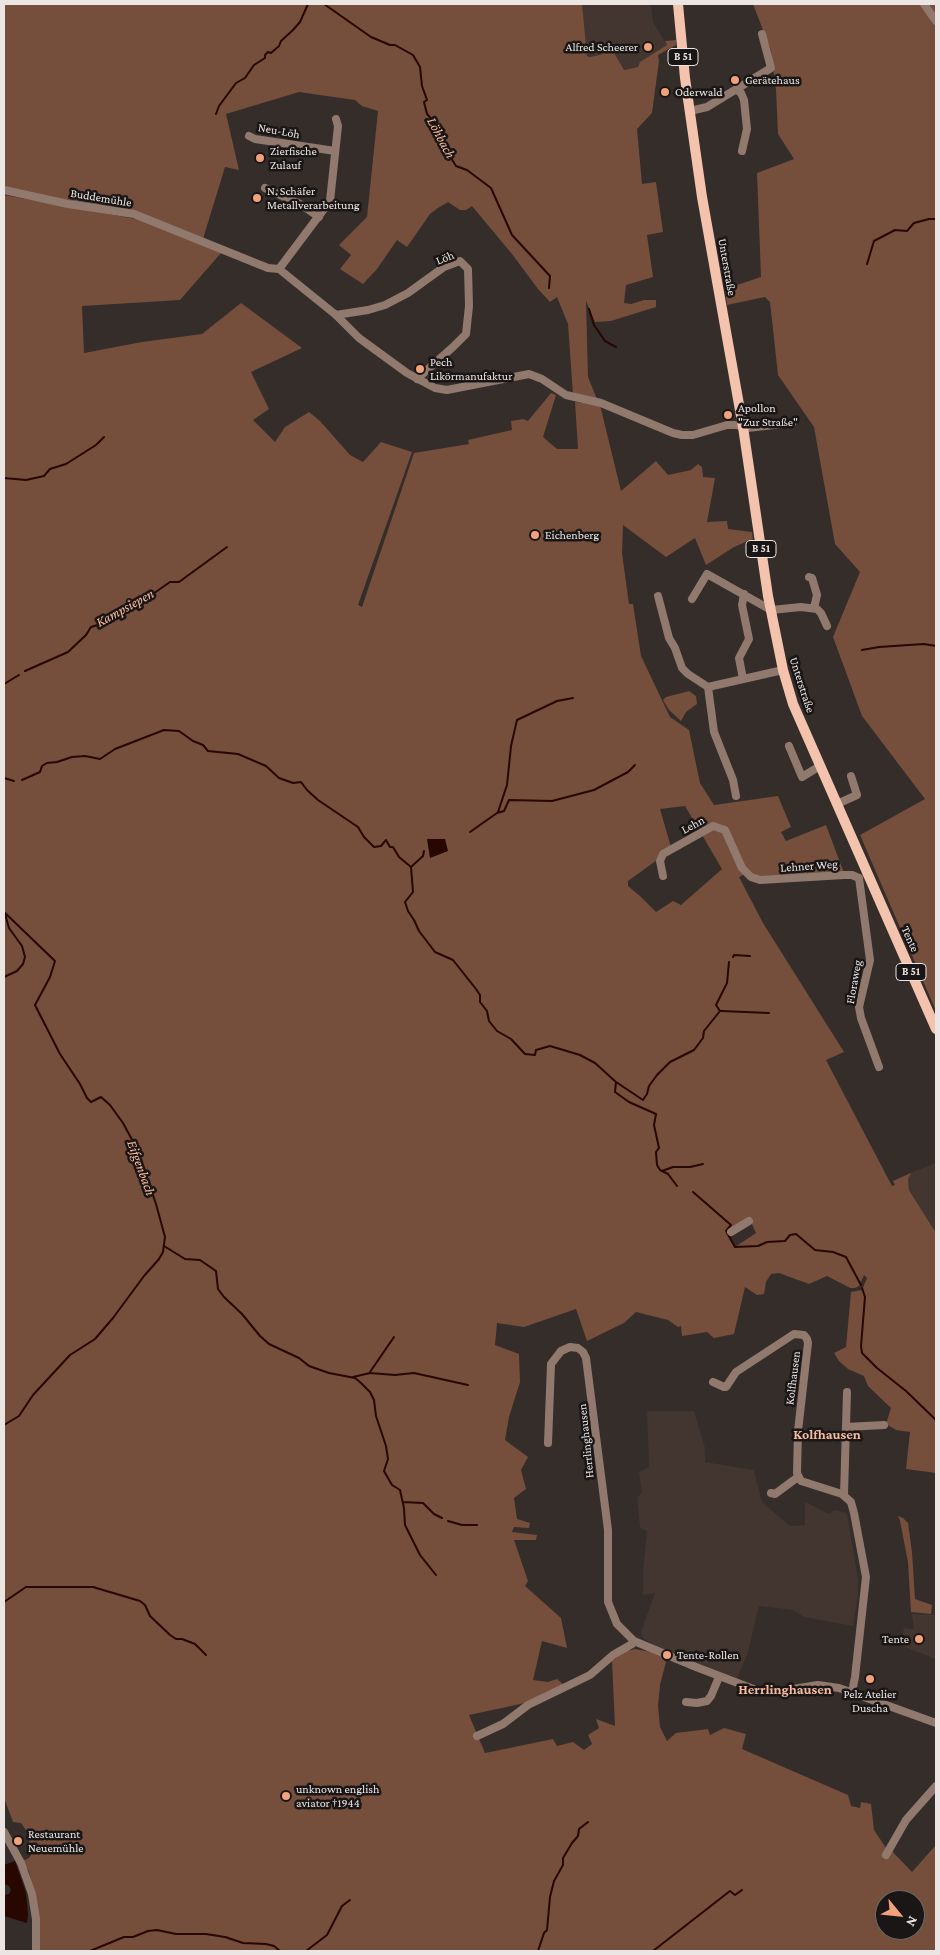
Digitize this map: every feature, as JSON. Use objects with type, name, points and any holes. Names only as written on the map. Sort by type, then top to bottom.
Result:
[{"type":"main road","name":"B 51","points":[[678,4],[690,111]]},
{"type":"main road","name":"Unterstraße","points":[[690,111],[702,197],[743,427],[771,610],[783,670],[793,704],[837,804],[863,876],[886,914]]},
{"type":"main road","name":"Tente","points":[[886,914],[936,1029]]},
{"type":"street","points":[[924,4],[936,21]]},
{"type":"street","points":[[690,111],[707,107],[771,68],[762,34]]},
{"type":"street","points":[[737,90],[741,93],[744,100],[747,128],[742,151]]},
{"type":"street","points":[[336,119],[338,126],[330,201],[279,269],[336,314],[359,338],[417,379],[435,388],[447,390],[529,374],[542,379],[566,394],[601,403],[682,435],[693,435],[727,425],[747,428],[792,423]]},
{"type":"street","name":"Neu-Löh","points":[[249,136],[254,139],[335,151]]},
{"type":"street","points":[[265,188],[300,204],[319,217]]},
{"type":"street","name":"Buddemühle","points":[[4,190],[68,204],[134,214],[268,268],[279,269]]},
{"type":"street","name":"Löh","points":[[336,314],[368,310],[384,305],[408,294],[444,267],[460,261],[468,270],[469,306],[464,337],[417,379]]},
{"type":"street","points":[[692,599],[707,574],[771,610],[802,607],[814,608],[821,613],[827,626]]},
{"type":"street","points":[[809,576],[812,578],[817,595],[814,608]]},
{"type":"street","points":[[744,594],[742,604],[749,639],[739,658],[744,679]]},
{"type":"street","points":[[658,596],[669,638],[675,648],[682,668],[689,676],[708,687],[783,670]]},
{"type":"street","points":[[708,687],[714,732],[733,780],[736,796]]},
{"type":"street","points":[[789,746],[802,777],[820,766]]},
{"type":"street","points":[[837,804],[857,795],[851,776]]},
{"type":"street","name":"Lehn","points":[[663,876],[660,861],[663,854],[713,826],[725,830],[742,868],[751,877],[760,880]]},
{"type":"street","name":"Lehner Weg","points":[[760,880],[844,875],[863,876]]},
{"type":"street","name":"Floraweg","points":[[863,876],[870,960],[859,1007],[861,1018],[879,1067]]},
{"type":"street","points":[[731,1232],[749,1220]]},
{"type":"street","name":"Kolfhausen","points":[[713,1382],[724,1388],[726,1387],[736,1372],[744,1366],[794,1334],[804,1335],[808,1343],[798,1431],[796,1467],[798,1477]]},
{"type":"street","name":"Herrlinghausen","points":[[548,1443],[551,1364],[561,1351],[570,1347],[578,1348],[586,1358],[608,1530],[608,1602],[617,1624],[634,1641],[747,1687],[774,1692],[818,1685],[839,1688],[936,1723]]},
{"type":"street","points":[[844,1495],[847,1392]]},
{"type":"street","points":[[846,1427],[884,1425]]},
{"type":"street","points":[[771,1493],[775,1494],[798,1477],[809,1484],[844,1495],[851,1502],[866,1577],[856,1676],[852,1692]]},
{"type":"street","points":[[477,1736],[508,1721],[528,1705],[590,1675],[613,1655],[634,1641]]},
{"type":"street","points":[[686,1702],[697,1703],[707,1701],[719,1677]]},
{"type":"street","points":[[886,1855],[906,1820],[936,1786]]},
{"type":"street","points":[[4,1832],[21,1863],[32,1894],[36,1919],[36,1951]]},
{"type":"shaded area","points":[[4,4],[582,4],[587,56],[603,54],[604,43],[607,41],[624,70],[638,67],[640,62],[667,45],[665,41],[676,40],[676,45],[658,55],[659,61],[652,113],[637,129],[642,184],[656,182],[663,232],[647,235],[653,277],[626,285],[624,303],[631,304],[644,300],[656,300],[656,307],[611,321],[595,322],[586,301],[588,377],[597,399],[573,395],[568,324],[557,297],[550,302],[472,206],[466,210],[460,210],[448,202],[438,208],[430,214],[407,247],[397,240],[377,269],[363,284],[340,269],[351,255],[339,245],[367,217],[378,111],[362,106],[355,100],[299,92],[226,114],[239,170],[225,167],[203,239],[173,226],[4,188]]},
{"type":"shaded area","points":[[582,4],[651,4],[653,22],[667,45],[641,62],[638,67],[624,70],[604,43],[603,54],[590,57],[585,52]]},
{"type":"shaded area","points":[[753,4],[936,4],[936,1011],[860,835],[925,799],[862,716],[833,637],[860,572],[835,544],[814,427],[778,375],[770,302],[765,297],[727,305],[725,289],[761,277],[757,173],[794,159],[778,134],[776,90],[771,51]]},
{"type":"shaded area","points":[[4,195],[141,220],[221,253],[180,300],[82,306],[84,353],[142,342],[202,334],[241,303],[302,348],[251,372],[269,409],[253,420],[275,442],[285,427],[309,412],[320,421],[350,455],[363,462],[381,442],[412,452],[358,605],[362,607],[414,453],[469,444],[468,440],[512,430],[511,421],[523,419],[528,421],[551,393],[556,395],[543,437],[557,449],[578,449],[575,402],[600,405],[621,491],[656,461],[668,475],[691,470],[698,464],[702,467],[703,477],[715,478],[707,522],[727,521],[728,529],[752,532],[753,539],[734,547],[706,565],[695,538],[666,557],[623,525],[622,553],[629,604],[633,604],[641,656],[670,717],[689,730],[700,783],[714,805],[778,796],[791,827],[781,832],[786,841],[826,825],[844,873],[761,878],[749,872],[739,877],[763,923],[844,1052],[826,1060],[892,1186],[895,1185],[893,1181],[911,1173],[908,1179],[909,1190],[936,1233],[936,1473],[906,1469],[910,1432],[896,1430],[886,1424],[891,1408],[868,1386],[864,1376],[848,1369],[839,1361],[834,1353],[846,1347],[851,1292],[862,1290],[867,1278],[864,1275],[859,1286],[850,1288],[827,1276],[809,1284],[779,1273],[771,1274],[766,1282],[764,1294],[757,1295],[745,1287],[734,1334],[714,1338],[707,1332],[682,1336],[681,1326],[678,1327],[668,1320],[636,1312],[624,1323],[587,1341],[576,1309],[524,1327],[497,1323],[495,1345],[519,1354],[520,1382],[509,1417],[505,1440],[528,1457],[521,1470],[526,1489],[514,1498],[517,1519],[530,1523],[529,1528],[514,1527],[512,1532],[537,1535],[536,1540],[514,1540],[528,1581],[525,1586],[561,1618],[567,1648],[542,1641],[533,1680],[548,1682],[557,1679],[564,1685],[525,1703],[469,1715],[485,1753],[553,1739],[557,1746],[573,1742],[584,1750],[592,1744],[588,1735],[599,1728],[596,1719],[615,1726],[612,1661],[626,1651],[635,1649],[651,1652],[662,1657],[666,1662],[660,1685],[658,1706],[660,1727],[667,1741],[676,1733],[708,1729],[710,1735],[724,1728],[746,1734],[742,1749],[848,1795],[851,1806],[860,1808],[861,1802],[871,1804],[874,1830],[886,1848],[891,1850],[912,1872],[936,1845],[936,1951],[39,1951],[39,1918],[29,1871],[22,1861],[31,1855],[28,1847],[30,1836],[21,1823],[13,1822],[4,1798]],"holes":[[[685,806],[722,869],[681,905],[673,901],[656,912],[628,886],[628,881],[657,860],[658,856],[671,847],[660,809]],[[751,1222],[756,1233],[735,1247],[728,1235]]]},
{"type":"shaded area","points":[[689,691],[696,696],[697,704],[686,712],[681,721],[669,710],[663,700],[666,697]]},
{"type":"shaded area","points":[[427,839],[445,839],[448,851],[430,858]]},
{"type":"shaded area","points":[[936,1163],[936,1233],[909,1190],[905,1175]]},
{"type":"shaded area","points":[[647,1411],[694,1411],[705,1448],[705,1462],[754,1470],[762,1502],[790,1526],[805,1525],[805,1502],[829,1514],[834,1510],[847,1513],[858,1579],[858,1595],[853,1626],[804,1617],[793,1610],[759,1606],[748,1652],[737,1679],[658,1647],[643,1638],[641,1632],[655,1593],[643,1595],[643,1570],[647,1531],[640,1528],[637,1497],[642,1493],[639,1472],[649,1467]]},
{"type":"shaded area","points":[[898,1516],[908,1523],[915,1599],[932,1605],[931,1614],[911,1612],[908,1562]]},
{"type":"shaded area","name":"Tente","points":[[912,1614],[936,1615],[936,1659],[900,1645],[904,1628],[914,1629]]},
{"type":"shaded area","points":[[15,1861],[26,1893],[27,1923],[4,1916],[4,1895],[9,1894],[11,1890],[9,1886],[4,1884],[4,1865]]},
{"type":"waterway","points":[[216,114],[219,106],[236,83],[245,78],[254,65],[265,58],[268,52],[271,53],[279,46],[281,41],[300,22],[308,4]]},
{"type":"waterway","name":"Löhbach","points":[[324,4],[371,37],[390,45],[395,45],[413,55],[420,67],[422,86],[427,100],[424,102],[427,114],[434,122],[439,139],[456,166],[467,170],[491,188],[512,235],[550,276],[549,288]]},
{"type":"waterway","points":[[867,264],[874,241],[895,230],[907,231],[914,223],[936,219]]},
{"type":"waterway","name":"Löhbach","points":[[589,309],[594,325],[605,341],[616,347]]},
{"type":"waterway","points":[[4,478],[26,480],[44,476],[50,469],[66,464],[96,445],[104,437]]},
{"type":"waterway","name":"Kampsiepen","points":[[25,671],[68,652],[86,635],[91,627],[104,623],[140,603],[170,582],[179,582],[227,547]]},
{"type":"waterway","points":[[862,650],[924,644],[936,646]]},
{"type":"waterway","name":"Kampsiepen","points":[[4,684],[19,675]]},
{"type":"waterway","points":[[498,812],[507,785],[511,746],[517,720],[557,701],[573,698]]},
{"type":"waterway","points":[[22,780],[40,772],[42,766],[47,763],[85,756],[100,759],[115,749],[164,730],[179,731],[193,741],[203,745],[208,751],[238,754],[266,766],[279,778],[293,783],[301,782],[318,800],[358,827],[364,837],[374,847],[381,846],[386,840],[399,857],[411,867],[413,892],[405,902],[408,911],[419,931],[435,952],[453,960],[476,989],[480,995],[480,1002],[487,1011],[489,1021],[497,1031],[511,1039],[525,1054],[535,1055],[536,1050],[550,1046],[580,1055],[595,1063],[616,1082],[615,1092],[629,1102],[656,1114],[654,1125],[659,1148],[656,1152],[657,1165],[660,1170],[668,1174],[677,1186]]},
{"type":"waterway","points":[[470,832],[497,813],[504,811],[509,800],[552,801],[594,790],[628,772],[635,765]]},
{"type":"waterway","points":[[4,778],[14,781]]},
{"type":"waterway","points":[[411,867],[423,856],[424,851]]},
{"type":"waterway","name":"Eifgenbach","points":[[4,912],[55,961],[50,977],[35,1005],[60,1054],[87,1098],[91,1102],[101,1097],[110,1105],[123,1123],[137,1149],[165,1237],[163,1252],[159,1259],[113,1318],[95,1339],[70,1355],[33,1395],[19,1416],[4,1425]]},
{"type":"waterway","points":[[4,977],[17,971],[23,964],[25,957],[22,946],[9,928],[5,914]]},
{"type":"waterway","points":[[733,957],[734,955],[750,956]]},
{"type":"waterway","points":[[616,1082],[643,1100],[649,1086],[670,1062],[694,1050],[703,1038],[704,1031],[720,1011],[716,1005],[727,983],[729,962]]},
{"type":"waterway","points":[[721,1011],[769,1013]]},
{"type":"waterway","points":[[662,1171],[673,1167],[690,1167],[703,1164]]},
{"type":"waterway","points":[[693,1192],[731,1225],[726,1231],[735,1247],[758,1246],[767,1242],[785,1241],[790,1235],[796,1234],[815,1250],[833,1252],[846,1257],[861,1285]]},
{"type":"waterway","points":[[164,1246],[185,1259],[200,1260],[216,1271],[218,1289],[269,1344],[299,1358],[309,1366],[329,1373],[355,1378],[370,1392],[374,1400],[376,1416],[386,1446],[388,1459],[384,1471],[392,1485],[400,1490],[405,1525],[420,1555],[436,1575]]},
{"type":"waterway","points":[[862,1288],[865,1297],[862,1353],[936,1420]]},
{"type":"waterway","points":[[370,1372],[394,1337]]},
{"type":"waterway","points":[[353,1377],[370,1373],[395,1375],[414,1373],[468,1385]]},
{"type":"waterway","points":[[403,1502],[423,1503],[434,1514],[442,1518]]},
{"type":"waterway","points":[[448,1521],[462,1525],[477,1525]]},
{"type":"waterway","points":[[4,1602],[26,1587],[93,1587],[140,1601],[145,1605],[150,1616],[170,1635],[176,1639],[182,1639],[195,1644],[206,1655]]},
{"type":"waterway","points":[[538,1951],[544,1933],[547,1930],[550,1897],[554,1881],[563,1865],[563,1858],[578,1836],[579,1829],[588,1822]]},
{"type":"waterway","points":[[653,1951],[730,1891],[735,1895],[742,1890]]},
{"type":"waterway","points":[[306,1951],[327,1935],[342,1906],[350,1900]]},
{"type":"waterway","points":[[90,1951],[124,1937],[133,1937],[148,1931],[157,1930],[176,1934],[206,1934],[225,1937],[243,1943],[274,1946],[280,1951]]},
{"type":"place","name":"Alfred Scheerer","points":[[648,47]]},
{"type":"place","name":"Gerätehaus","points":[[735,80]]},
{"type":"place","name":"Oderwald","points":[[665,92]]},
{"type":"place","name":"Zierfische Zulauf","points":[[260,158]]},
{"type":"place","name":"N. Schäfer Metallverarbeitung","points":[[257,198]]},
{"type":"place","name":"Pech Likörmanufaktur","points":[[420,369]]},
{"type":"place","name":"Apollon \"Zur Straße\"","points":[[728,415]]},
{"type":"place","name":"Eichenberg","points":[[535,535]]},
{"type":"place","name":"Tente","points":[[919,1639]]},
{"type":"place","name":"Tente-Rollen","points":[[667,1655]]},
{"type":"place","name":"Pelz Atelier Duscha","points":[[870,1679]]},
{"type":"place","name":"unknown english aviator †1944","points":[[286,1796]]},
{"type":"place","name":"Restaurant Neuemühle","points":[[18,1841]]},
{"type":"district","name":"Kolfhausen","points":[[827,1435]]},
{"type":"district","name":"Herrlinghausen","points":[[785,1690]]}]
